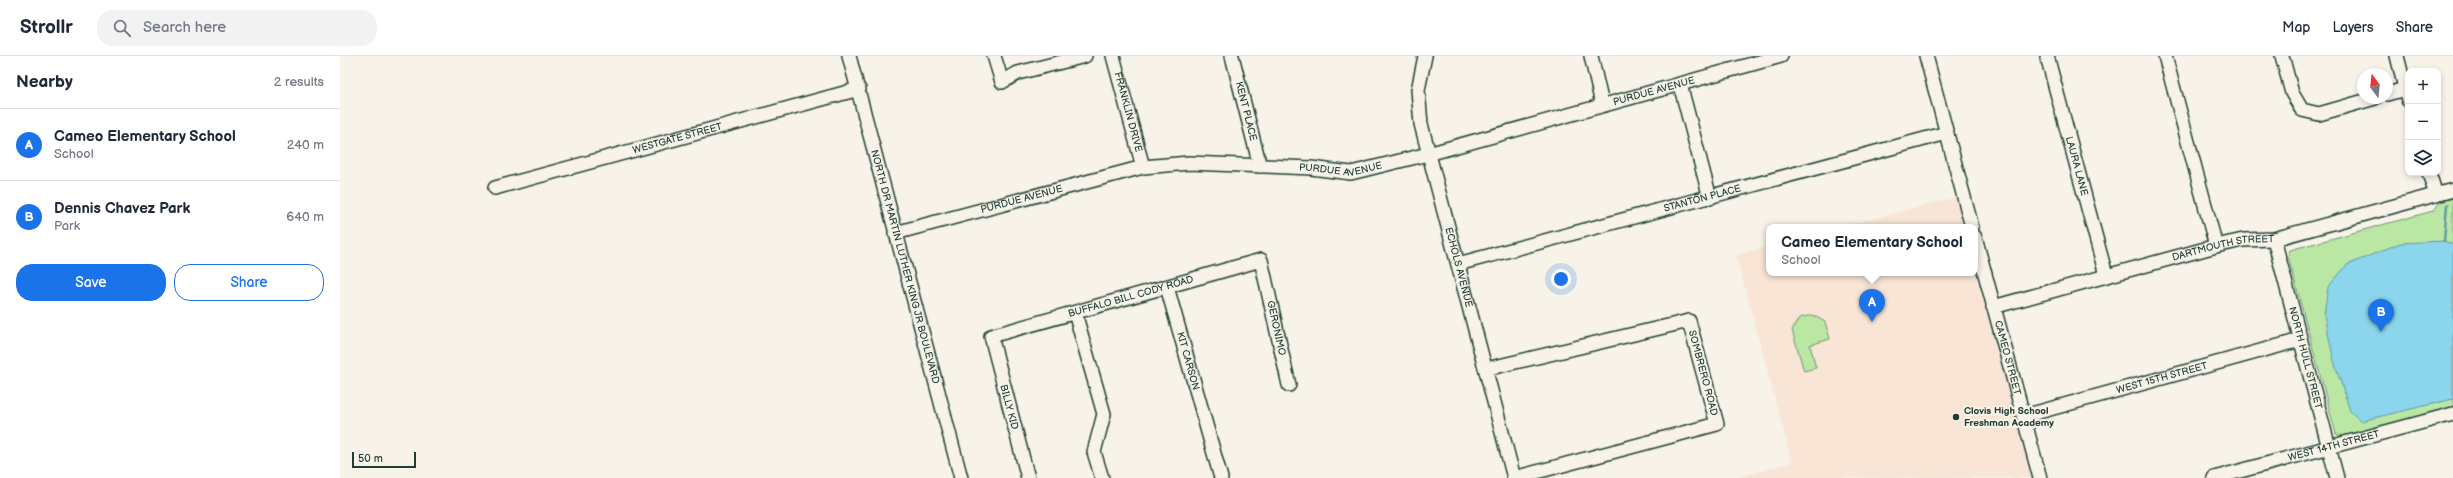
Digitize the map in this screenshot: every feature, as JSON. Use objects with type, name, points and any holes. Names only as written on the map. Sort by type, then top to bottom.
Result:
[{"type":"street","name":"NORTH DR MARTIN LUTHER KING JR BOULEVARD","points":[[849,56],[859,89],[864,118],[961,478]]},
{"type":"street","points":[[994,56],[1002,82],[1018,74],[1085,56]]},
{"type":"street","name":"FRANKLIN DRIVE","points":[[1113,56],[1143,168]]},
{"type":"street","name":"KENT PLACE","points":[[1232,56],[1260,166]]},
{"type":"street","name":"ECHOLS AVENUE","points":[[1425,56],[1418,90],[1421,124],[1514,478]]},
{"type":"street","points":[[1591,56],[1602,104]]},
{"type":"street","name":"PURDUE AVENUE","points":[[895,233],[1143,168],[1189,163],[1260,166],[1351,173],[1428,154],[1602,104],[1781,56]]},
{"type":"street","points":[[1926,56],[1971,224]]},
{"type":"street","name":"LAURA LANE","points":[[2047,56],[2106,276]]},
{"type":"street","points":[[2165,56],[2216,246]]},
{"type":"street","points":[[2282,56],[2292,93],[2302,110],[2319,114],[2357,103]]},
{"type":"street","points":[[2397,56],[2405,91]]},
{"type":"street","points":[[1680,84],[1710,198]]},
{"type":"street","name":"WESTGATE STREET","points":[[495,188],[859,89]]},
{"type":"street","points":[[2393,94],[2405,95]]},
{"type":"street","name":"STANTON PLACE","points":[[1458,264],[1710,198],[1947,133]]},
{"type":"street","points":[[2430,176],[2436,195]]},
{"type":"street","name":"DARTMOUTH STREET","points":[[1993,307],[2216,246],[2243,240],[2274,239],[2453,190]]},
{"type":"street","name":"NORTH HULL STREET","points":[[2274,239],[2337,478]]},
{"type":"street","name":"CAMEO STREET","points":[[1978,249],[2040,478]]},
{"type":"street","name":"BUFFALO BILL CODY ROAD","points":[[991,336],[1261,260],[1263,270]]},
{"type":"street","name":"GERONIMO","points":[[1263,270],[1289,386]]},
{"type":"street","name":"KIT CARSON","points":[[1167,287],[1221,478]]},
{"type":"street","points":[[1076,313],[1104,414],[1094,452],[1102,478]]},
{"type":"street","name":"SOMBRERO ROAD","points":[[1486,369],[1689,321],[1717,424],[1514,478]]},
{"type":"street","name":"BILLY KID","points":[[991,336],[1028,478]]},
{"type":"street","name":"WEST 15TH STREET","points":[[2024,416],[2300,340]]},
{"type":"street","name":"WEST 14TH STREET","points":[[2214,478],[2453,414]]},
{"type":"shaded area","points":[[1957,197],[1964,224],[1853,224]]},
{"type":"shaded area","points":[[1766,247],[1766,276],[1978,276],[2032,478],[1736,478],[1792,462],[1736,255]]},
{"type":"green space","points":[[2453,198],[2453,408],[2343,437],[2336,434],[2288,256],[2290,250],[2433,211],[2440,202]]},
{"type":"green space","points":[[1813,315],[1825,322],[1830,339],[1810,345],[1816,368],[1804,371],[1792,330],[1799,318]]},
{"type":"water","points":[[2444,241],[2453,245],[2453,399],[2361,421],[2350,411],[2334,361],[2324,315],[2328,287],[2347,265],[2400,243]]},
{"type":"waterway","points":[[2444,241],[2447,205]]},
{"type":"place","name":"Cameo Elementary School","points":[[1872,322]]},
{"type":"place","name":"Dennis Chavez Park","points":[[2381,332]]},
{"type":"place","name":"Clovis High School Freshman Academy","points":[[1956,417]]}]
